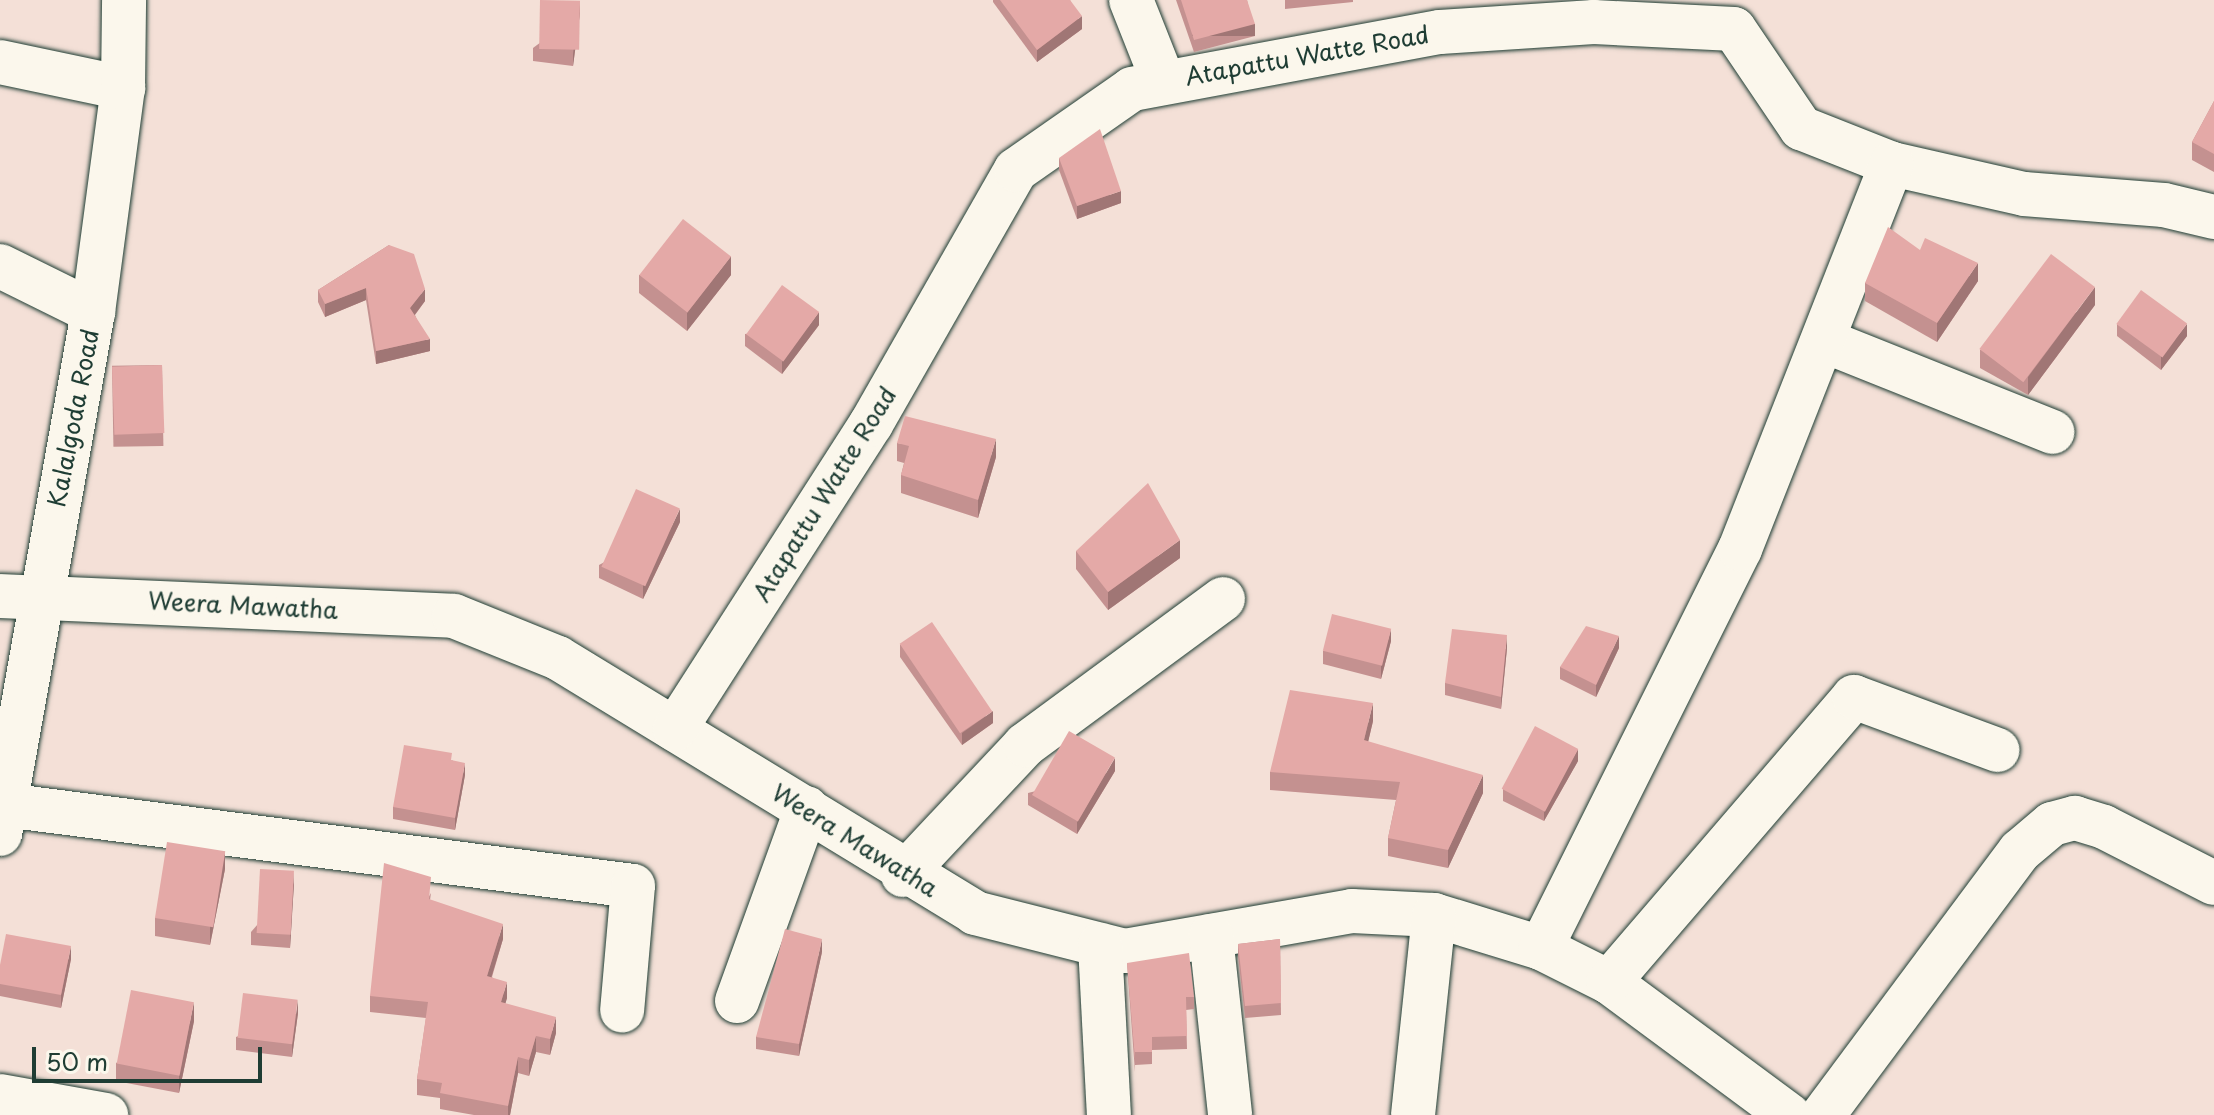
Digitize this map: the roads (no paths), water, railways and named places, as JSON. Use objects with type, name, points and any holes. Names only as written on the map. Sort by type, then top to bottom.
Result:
[{"type":"street","name":"Kalalgoda Road","points":[[2,819],[20,595],[93,312],[123,88],[124,0]]},
{"type":"street","points":[[1131,0],[1163,81]]},
{"type":"street","name":"Atapattu Watte Road","points":[[675,729],[871,424],[1016,170],[1132,89],[1436,16],[1610,11],[1736,15],[1801,128],[1892,164],[2024,194],[2164,205],[2214,217]]},
{"type":"street","points":[[0,62],[123,88]]},
{"type":"street","points":[[1541,948],[1740,549],[1825,341],[1892,164]]},
{"type":"street","points":[[0,266],[93,312]]},
{"type":"street","points":[[1825,341],[2053,432]]},
{"type":"street","name":"Weera Mawatha","points":[[20,595],[454,616],[558,658],[807,808],[903,875],[975,913],[1125,951],[1352,911],[1434,915],[1541,948],[1609,982],[1789,1115]]},
{"type":"street","points":[[903,875],[1025,745],[1223,599]]},
{"type":"street","points":[[1609,982],[1854,697],[1997,750]]},
{"type":"street","points":[[737,1001],[807,808]]},
{"type":"street","points":[[1823,1115],[2020,851],[2052,824],[2075,818],[2104,827],[2214,883]]},
{"type":"street","points":[[2,819],[633,886],[622,1011]]},
{"type":"street","points":[[1413,1115],[1434,915]]},
{"type":"street","points":[[1211,936],[1230,1115]]},
{"type":"street","points":[[1100,945],[1109,1115]]},
{"type":"street","points":[[0,1096],[106,1115]]}]
